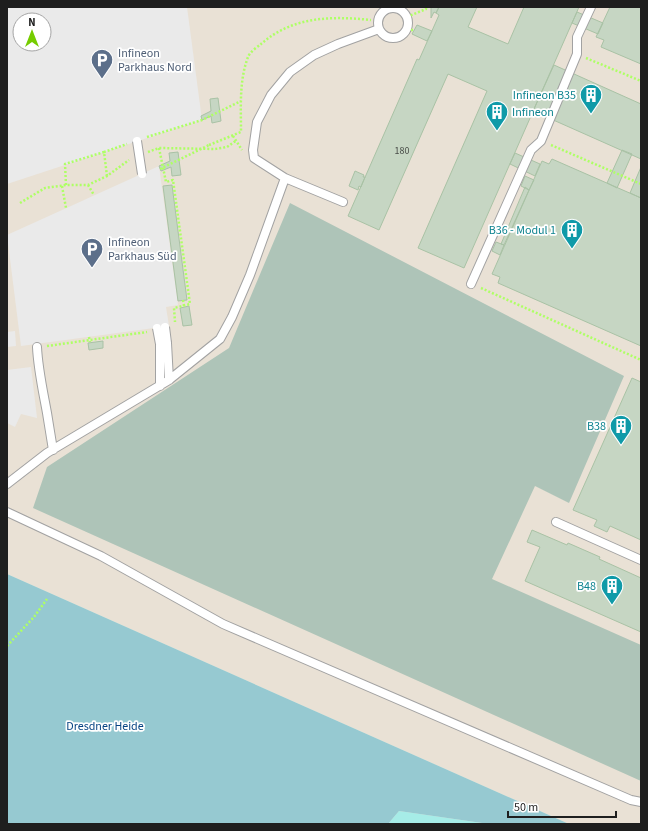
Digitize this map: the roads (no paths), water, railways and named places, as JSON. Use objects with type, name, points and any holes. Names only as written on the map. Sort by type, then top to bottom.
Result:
[{"type":"lane","points":[[471,284],[531,150],[541,141],[577,54],[577,37],[591,7]]},
{"type":"lane","points":[[394,8],[404,12],[408,18],[411,30],[398,38],[390,38],[383,35],[378,25],[381,13],[387,9],[394,8]]},
{"type":"lane","points":[[342,202],[285,178],[254,158],[253,150],[257,122],[271,95],[290,72],[314,55],[378,25]]},
{"type":"lane","points":[[137,141],[142,174]]},
{"type":"lane","points":[[7,484],[47,453],[169,380],[220,339],[232,317],[250,275],[285,178]]},
{"type":"lane","points":[[158,329],[163,344],[169,380]]},
{"type":"lane","points":[[160,386],[163,344]]},
{"type":"lane","points":[[37,346],[44,375],[47,411],[53,450]]},
{"type":"lane","points":[[7,512],[101,556],[223,624],[631,800],[641,802]]},
{"type":"lane","points":[[556,522],[641,560]]},
{"type":"place","name":"Infineon Parkhaus Nord","points":[[102,80]]},
{"type":"place","name":"Infineon B35","points":[[591,114]]},
{"type":"place","name":"Infineon","points":[[497,132]]},
{"type":"place","name":"B36 - Modul 1","points":[[572,250]]},
{"type":"place","name":"Infineon Parkhaus Süd","points":[[92,268]]},
{"type":"place","name":"B38","points":[[621,446]]},
{"type":"place","name":"B48","points":[[612,606]]},
{"type":"park label","name":"Dresdner Heide","points":[[105,726]]}]
